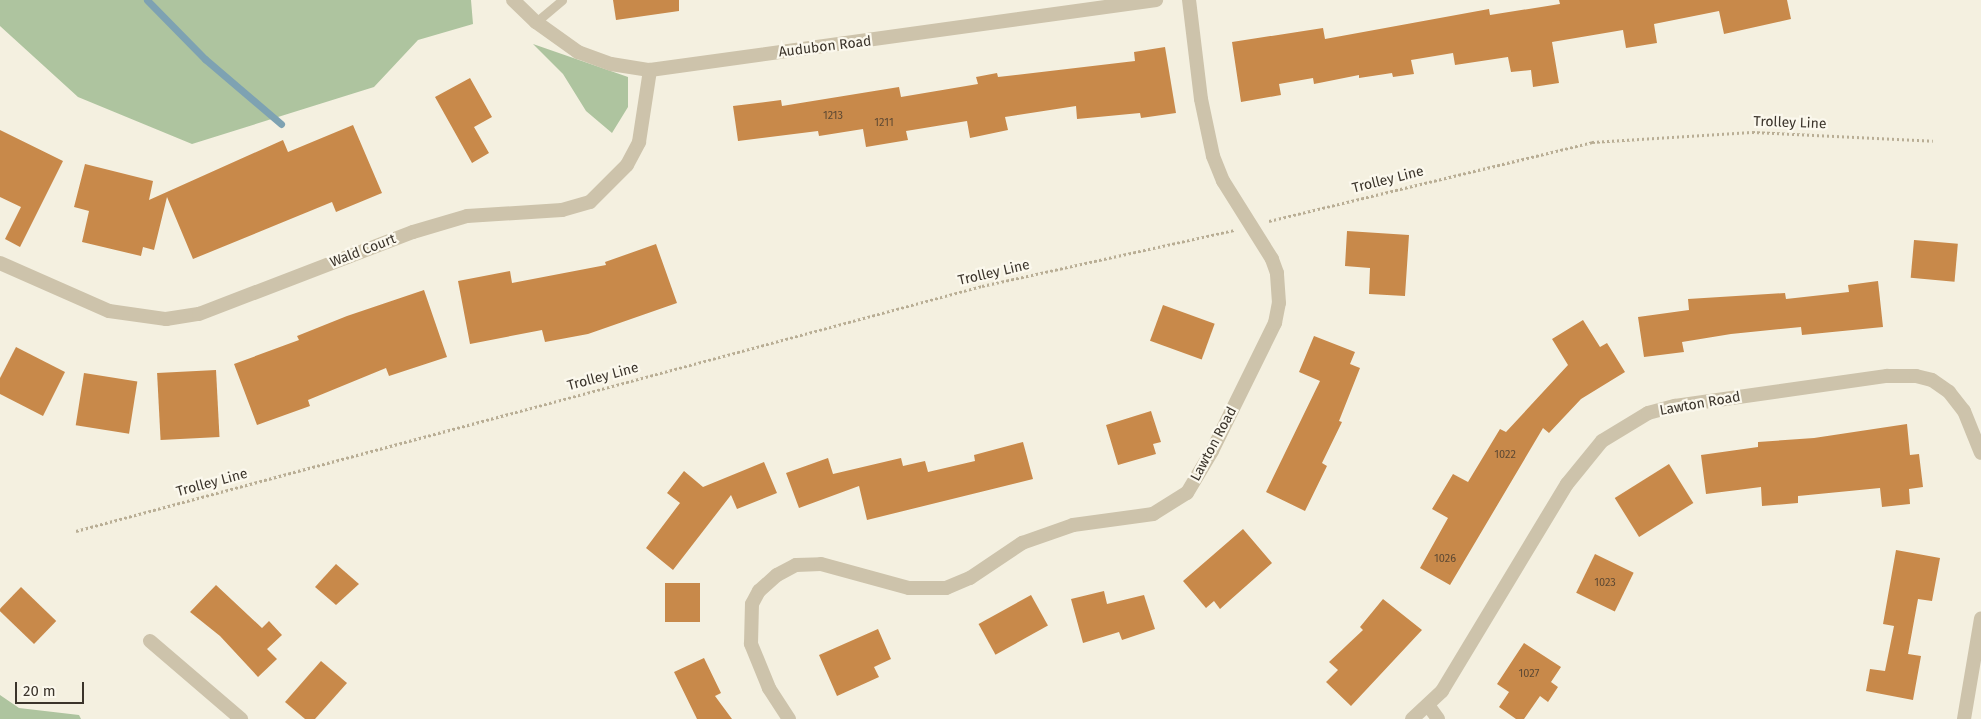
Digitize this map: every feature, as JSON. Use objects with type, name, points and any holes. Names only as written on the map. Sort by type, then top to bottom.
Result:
[{"type":"street","name":"Audubon Road","points":[[513,0],[536,22],[578,52],[611,64],[650,70],[1156,0]]},
{"type":"street","name":"Lawton Road","points":[[789,719],[769,688],[751,644],[752,604],[759,591],[777,575],[796,565],[821,564],[909,588],[946,588],[970,578],[1022,544],[1073,525],[1152,514],[1187,493],[1212,451],[1275,323],[1279,303],[1277,273],[1272,259],[1223,181],[1213,156],[1201,99],[1189,0]]},
{"type":"street","name":"Wald Court","points":[[0,263],[108,311],[166,319],[200,314],[413,232],[467,216],[562,210],[590,202],[627,165],[639,142],[650,70]]},
{"type":"street","name":"Lawton Road","points":[[1412,719],[1442,691],[1567,484],[1602,441],[1648,413],[1675,406],[1877,377],[1916,376],[1932,380],[1949,392],[1964,412],[1981,453]]},
{"type":"street","points":[[1964,719],[1981,618]]},
{"type":"street","points":[[150,641],[241,719]]},
{"type":"street","points":[[1428,705],[1438,719]]},
{"type":"lane","points":[[536,22],[562,0]]},
{"type":"path","name":"Trolley Line","points":[[76,531],[982,286],[1252,226],[1592,142],[1752,132],[1933,141]]},
{"type":"green space","points":[[0,0],[471,0],[473,24],[418,40],[374,87],[192,144],[78,97],[0,26]]},
{"type":"green space","points":[[533,44],[628,77],[628,107],[612,133],[586,111],[563,74]]},
{"type":"green space","points":[[0,695],[19,708],[79,715],[81,719],[0,719]]},
{"type":"building","points":[[613,0],[679,0],[679,11],[616,20]]},
{"type":"building","points":[[1559,0],[1787,0],[1791,19],[1724,34],[1719,11],[1654,24],[1657,43],[1626,48],[1623,30],[1552,42],[1559,83],[1533,87],[1531,70],[1511,72],[1508,57],[1455,65],[1453,53],[1411,60],[1414,74],[1393,77],[1392,73],[1359,78],[1359,75],[1314,84],[1313,78],[1279,84],[1281,95],[1241,102],[1232,42],[1323,28],[1325,39],[1489,9],[1490,15],[1560,4]]},
{"type":"building","points":[[1165,47],[1176,113],[1141,118],[1140,113],[1077,119],[1076,106],[1005,117],[1008,130],[970,138],[967,121],[906,131],[908,140],[866,147],[863,129],[819,136],[818,131],[738,141],[733,106],[781,100],[782,106],[899,87],[901,97],[978,84],[976,77],[997,73],[998,77],[1135,61],[1134,52]]},
{"type":"building","points":[[470,78],[492,117],[474,127],[489,153],[472,163],[435,97]]},
{"type":"building","points":[[353,125],[382,193],[336,212],[332,202],[193,259],[167,197],[154,250],[143,247],[141,256],[82,242],[89,211],[74,207],[85,164],[153,181],[149,200],[283,140],[288,152]]},
{"type":"building","points":[[0,130],[63,161],[20,247],[5,239],[21,207],[0,197]]},
{"type":"building","points":[[1347,231],[1409,235],[1405,296],[1369,294],[1370,268],[1345,266]]},
{"type":"building","points":[[1914,240],[1958,244],[1955,282],[1911,278]]},
{"type":"building","points":[[656,244],[677,303],[588,334],[545,342],[542,330],[470,344],[458,281],[510,271],[512,283],[606,265],[605,262]]},
{"type":"building","points":[[1878,281],[1883,327],[1802,335],[1801,327],[1731,334],[1682,342],[1684,352],[1644,357],[1638,317],[1689,310],[1688,299],[1785,293],[1786,299],[1849,292],[1848,285]]},
{"type":"building","points":[[424,290],[447,357],[389,376],[386,368],[308,400],[310,406],[257,425],[234,364],[299,340],[297,336],[347,316]]},
{"type":"building","points":[[1163,305],[1215,324],[1202,360],[1150,341]]},
{"type":"building","points":[[1583,320],[1600,347],[1607,343],[1625,372],[1581,399],[1549,433],[1543,428],[1450,585],[1420,568],[1448,518],[1432,509],[1453,474],[1468,482],[1500,429],[1506,432],[1568,365],[1552,339]]},
{"type":"building","points":[[1314,336],[1355,352],[1350,364],[1360,368],[1339,421],[1342,422],[1322,463],[1327,466],[1305,511],[1266,492],[1320,381],[1299,372]]},
{"type":"building","points":[[16,347],[65,372],[43,416],[0,394],[0,378]]},
{"type":"building","points":[[216,370],[220,437],[161,440],[157,373]]},
{"type":"building","points":[[84,373],[137,381],[129,434],[76,425]]},
{"type":"building","points":[[1151,411],[1161,442],[1153,444],[1156,454],[1118,465],[1106,425]]},
{"type":"building","points":[[1907,424],[1910,455],[1919,454],[1923,487],[1909,489],[1910,504],[1882,507],[1880,488],[1798,496],[1798,503],[1762,506],[1761,487],[1706,494],[1701,455],[1758,447],[1758,442],[1814,438]]},
{"type":"building","points":[[1023,442],[1033,479],[867,520],[859,486],[799,508],[786,473],[828,458],[833,474],[901,458],[903,466],[925,461],[928,472],[975,461],[974,455]]},
{"type":"building","points":[[764,462],[777,493],[737,509],[731,495],[673,570],[646,548],[680,503],[667,493],[684,471],[703,487]]},
{"type":"building","points":[[1669,464],[1693,503],[1639,537],[1615,498]]},
{"type":"building","points":[[1243,529],[1272,563],[1220,609],[1214,601],[1206,608],[1183,581]]},
{"type":"building","points":[[1896,550],[1940,558],[1932,601],[1918,599],[1908,654],[1921,656],[1913,700],[1866,691],[1870,669],[1885,671],[1894,626],[1883,624]]},
{"type":"building","points":[[1595,554],[1634,573],[1615,611],[1576,593]]},
{"type":"building","points":[[336,564],[359,584],[336,605],[315,587]]},
{"type":"building","points":[[665,583],[700,583],[700,622],[665,622]]},
{"type":"building","points":[[216,585],[262,628],[269,621],[282,635],[267,649],[277,659],[258,677],[220,636],[190,612]]},
{"type":"building","points":[[21,587],[56,621],[34,644],[0,611],[0,609]]},
{"type":"building","points":[[1104,591],[1107,604],[1144,595],[1155,629],[1122,640],[1119,632],[1083,643],[1071,599]]},
{"type":"building","points":[[1031,595],[1048,626],[995,655],[979,624]]},
{"type":"building","points":[[1383,599],[1422,630],[1351,706],[1326,682],[1338,670],[1329,662],[1363,630],[1360,627]]},
{"type":"building","points":[[878,629],[891,659],[874,667],[879,677],[837,696],[819,655]]},
{"type":"building","points":[[1524,643],[1561,667],[1551,682],[1558,687],[1548,702],[1540,696],[1524,719],[1516,719],[1499,707],[1509,692],[1497,684]]},
{"type":"building","points":[[704,658],[721,693],[715,696],[732,719],[697,719],[674,672]]},
{"type":"building","points":[[321,661],[347,683],[315,719],[305,719],[285,702]]},
{"type":"waterway","points":[[147,0],[205,59],[281,124]]}]
